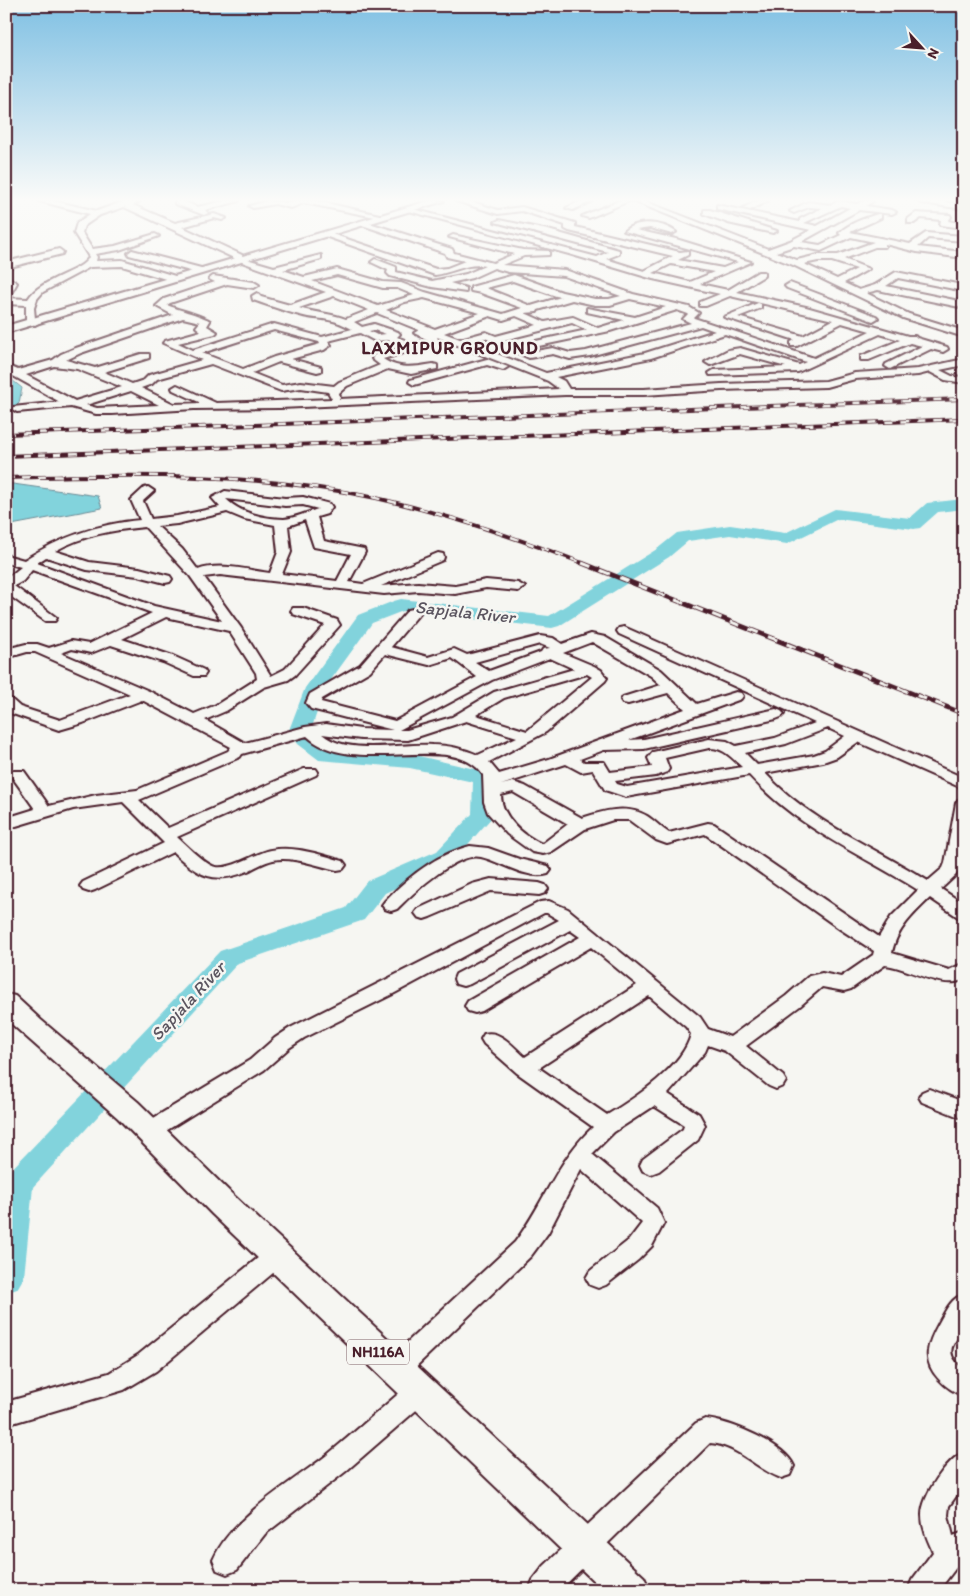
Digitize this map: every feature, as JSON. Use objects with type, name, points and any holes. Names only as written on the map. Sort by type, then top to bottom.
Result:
[{"type":"highway","name":"NH116A","points":[[6,1003],[31,1028],[89,1075],[139,1120],[276,1256],[631,1590]]},
{"type":"main road","points":[[6,330],[182,275]]},
{"type":"main road","points":[[28,323],[185,275]]},
{"type":"street","points":[[28,323],[32,302],[46,284],[64,275]]},
{"type":"street","points":[[164,275],[172,278]]},
{"type":"street","points":[[206,275],[224,282],[254,285]]},
{"type":"street","points":[[290,275],[335,292],[373,312],[433,338],[434,341],[406,346],[396,352],[378,357],[377,359],[387,366],[412,371],[442,365]]},
{"type":"street","points":[[303,280],[322,275]]},
{"type":"street","points":[[349,275],[383,285],[398,285],[424,295],[503,317],[534,310],[571,297]]},
{"type":"street","points":[[399,275],[432,284],[448,285],[462,290],[514,278],[571,297],[602,302],[630,296]]},
{"type":"street","points":[[432,284],[470,275]]},
{"type":"street","points":[[571,275],[640,299],[692,311],[694,314],[688,319],[702,322],[814,362]]},
{"type":"street","points":[[651,275],[725,295],[774,296],[849,309],[873,318]]},
{"type":"street","points":[[670,280],[676,275]]},
{"type":"street","points":[[689,285],[711,275]]},
{"type":"street","points":[[703,304],[725,295],[758,275]]},
{"type":"street","points":[[823,275],[897,312],[939,327],[956,342]]},
{"type":"street","points":[[837,282],[850,275]]},
{"type":"street","points":[[858,292],[878,287],[894,276],[958,286]]},
{"type":"street","points":[[6,279],[13,282],[6,295]]},
{"type":"street","points":[[799,280],[774,296],[729,317],[807,343]]},
{"type":"street","points":[[888,280],[938,290]]},
{"type":"street","points":[[549,290],[589,281]]},
{"type":"street","points":[[224,282],[161,306],[182,315],[204,320],[201,327],[232,340]]},
{"type":"street","points":[[878,287],[964,305]]},
{"type":"street","points":[[475,288],[534,310]]},
{"type":"street","points":[[445,300],[454,297],[462,290]]},
{"type":"street","points":[[193,353],[232,340],[276,320],[290,308],[335,292]]},
{"type":"street","points":[[346,322],[402,300],[424,295]]},
{"type":"street","points":[[258,296],[256,298],[309,314],[327,315],[346,322],[359,330]]},
{"type":"street","points":[[774,296],[790,315]]},
{"type":"street","points":[[774,296],[856,325],[931,345]]},
{"type":"street","points":[[496,339],[571,320],[601,306],[640,299]]},
{"type":"street","points":[[6,301],[32,302]]},
{"type":"street","points":[[482,351],[508,344],[534,344],[596,331],[638,320],[676,307]]},
{"type":"street","points":[[831,317],[849,309]]},
{"type":"street","points":[[590,310],[638,320]]},
{"type":"street","points":[[373,312],[436,332],[545,376],[559,382],[564,387],[565,392]]},
{"type":"street","points":[[436,332],[487,314]]},
{"type":"street","points":[[519,314],[540,324],[549,325]]},
{"type":"street","points":[[17,374],[56,363],[65,356],[77,351],[182,315]]},
{"type":"street","points":[[243,373],[278,359],[322,348],[326,345],[322,340],[276,320]]},
{"type":"street","points":[[571,320],[596,331]]},
{"type":"street","points":[[807,343],[842,320]]},
{"type":"street","points":[[460,342],[486,335],[529,355],[555,351],[573,356],[702,322]]},
{"type":"street","points":[[898,336],[925,323]]},
{"type":"street","points":[[794,344],[807,343],[856,325]]},
{"type":"street","points":[[322,340],[359,330],[379,327],[395,334],[389,337],[453,371]]},
{"type":"street","points":[[865,358],[939,327]]},
{"type":"street","points":[[210,331],[168,342],[210,361],[282,388],[301,385],[320,389],[336,388],[387,366]]},
{"type":"street","points":[[545,376],[648,356],[726,331]]},
{"type":"street","points":[[714,373],[791,371],[802,368],[878,331]]},
{"type":"street","points":[[890,366],[931,345],[956,342]]},
{"type":"street","points":[[912,372],[917,365],[956,342]]},
{"type":"street","points":[[841,348],[865,358],[912,372],[964,362]]},
{"type":"street","points":[[710,362],[732,352],[740,351],[802,368]]},
{"type":"street","points":[[93,372],[145,356]]},
{"type":"street","points":[[278,359],[317,369]]},
{"type":"street","points":[[17,409],[74,405],[148,382],[153,377],[210,361]]},
{"type":"street","points":[[414,382],[490,362],[524,375],[534,372]]},
{"type":"street","points":[[56,363],[93,372],[171,407]]},
{"type":"street","points":[[6,368],[74,405],[96,411],[565,392],[662,391],[826,384],[855,376],[964,370]]},
{"type":"street","points":[[935,372],[944,377],[964,380]]},
{"type":"street","points":[[177,388],[215,405]]},
{"type":"street","points":[[336,388],[333,392],[338,401]]},
{"type":"street","points":[[148,491],[137,500],[138,504],[150,524],[177,552],[187,567],[197,575],[197,578],[234,628],[263,673],[265,680],[262,683]]},
{"type":"street","points":[[234,496],[285,502],[303,501],[326,507],[323,511],[310,515],[283,522],[246,517],[218,499],[219,497],[234,496]]},
{"type":"street","points":[[50,618],[6,586],[18,578],[28,564],[45,552],[92,531],[113,526],[177,520],[230,508]]},
{"type":"street","points":[[310,515],[318,544],[359,552],[341,585]]},
{"type":"street","points":[[274,577],[286,552],[281,524],[283,522]]},
{"type":"street","points":[[45,552],[93,567],[139,572],[165,579]]},
{"type":"street","points":[[364,588],[438,557]]},
{"type":"street","points":[[6,559],[28,564],[127,602],[163,613],[234,628]]},
{"type":"street","points":[[197,575],[207,570],[220,571],[384,590],[432,588],[455,590],[486,584],[518,587]]},
{"type":"street","points":[[194,719],[221,708],[262,683],[283,677],[290,672],[333,625],[329,621],[298,610]]},
{"type":"street","points":[[49,653],[71,645],[91,649],[163,613]]},
{"type":"street","points":[[413,613],[365,668],[314,697],[313,703],[382,724],[397,726],[487,677],[553,650],[586,638],[594,638],[640,663],[671,687],[694,709]]},
{"type":"street","points":[[624,631],[964,784]]},
{"type":"street","points":[[111,640],[168,659],[199,673]]},
{"type":"street","points":[[466,660],[540,640],[548,641],[553,650],[599,675],[597,680],[556,717],[529,736],[477,762]]},
{"type":"street","points":[[6,654],[32,647],[49,653],[144,694],[194,719],[238,744],[238,750]]},
{"type":"street","points":[[382,649],[428,661],[454,653],[487,677]]},
{"type":"street","points":[[6,824],[44,811],[101,799],[128,798],[157,788],[238,750],[304,732],[326,729],[361,734],[408,735],[464,716],[499,695],[588,670]]},
{"type":"street","points":[[628,700],[671,687]]},
{"type":"street","points":[[6,702],[15,710],[59,725],[78,720],[144,694]]},
{"type":"street","points":[[492,787],[694,709],[736,696]]},
{"type":"street","points":[[600,745],[614,747],[644,744],[776,714]]},
{"type":"street","points":[[464,716],[529,736]]},
{"type":"street","points":[[732,751],[784,742],[827,723]]},
{"type":"street","points":[[304,732],[332,746],[385,752],[448,751],[466,756],[477,762],[490,774],[495,811],[503,821],[529,844],[542,849]]},
{"type":"street","points":[[568,758],[581,767],[598,766],[611,787],[626,792],[754,771],[824,756],[831,754],[856,736]]},
{"type":"street","points":[[606,777],[656,771],[661,767],[656,758],[659,755],[712,743],[724,744],[754,771],[773,792],[814,824],[963,911]]},
{"type":"street","points":[[89,886],[171,839],[310,772]]},
{"type":"street","points":[[18,774],[44,811]]},
{"type":"street","points":[[492,787],[519,789],[580,824]]},
{"type":"street","points":[[128,798],[203,869],[213,873],[225,873],[274,855],[287,855],[337,865]]},
{"type":"street","points":[[732,1046],[793,1002],[816,981],[822,980],[844,984],[882,953],[886,938],[908,910],[950,871],[954,863],[963,807]]},
{"type":"street","points":[[542,849],[580,824],[596,819],[628,815],[641,820],[667,839],[708,828],[882,953],[948,977],[954,976],[964,969]]},
{"type":"street","points":[[542,849],[542,870],[538,880],[539,890],[549,907]]},
{"type":"street","points":[[391,905],[401,893],[418,880],[462,853],[471,851],[482,852],[514,864],[542,870]]},
{"type":"street","points":[[424,913],[478,888],[491,885],[539,890]]},
{"type":"street","points":[[139,1120],[242,1076],[282,1042],[297,1033],[386,989],[540,908],[549,907],[557,910],[593,938],[693,1022],[701,1034],[732,1046],[776,1081]]},
{"type":"street","points":[[463,979],[572,921]]},
{"type":"street","points":[[475,1006],[593,938]]},
{"type":"street","points":[[524,1068],[650,986]]},
{"type":"street","points":[[396,1369],[523,1249],[540,1226],[570,1168],[587,1145],[607,1126],[654,1095],[668,1082],[698,1047],[701,1034]]},
{"type":"street","points":[[491,1039],[524,1068],[607,1126]]},
{"type":"street","points":[[650,1165],[691,1134],[695,1124],[692,1120],[654,1095]]},
{"type":"street","points":[[929,1097],[964,1111]]},
{"type":"street","points":[[580,1155],[606,1180],[649,1214],[653,1223],[650,1233],[598,1278]]},
{"type":"street","points":[[6,1414],[115,1382],[147,1363],[276,1256]]},
{"type":"street","points":[[964,1304],[939,1349],[943,1365],[964,1385]]},
{"type":"street","points":[[227,1560],[256,1525],[420,1391]]},
{"type":"street","points":[[543,1590],[554,1576],[706,1431],[717,1431],[730,1435],[781,1466]]},
{"type":"street","points":[[922,1590],[956,1550],[937,1531],[933,1514],[938,1499],[964,1464]]},
{"type":"water","points":[[6,378],[22,388],[19,403],[6,414]]},
{"type":"water","points":[[6,483],[98,496],[102,508],[6,526]]},
{"type":"waterway","name":"Sapjala River","points":[[6,1279],[8,1277],[18,1183],[229,957],[355,914],[376,887],[445,856],[483,815],[484,778],[410,761],[327,755],[306,739],[300,730],[315,688],[365,619],[401,605],[552,622],[663,553],[683,537],[730,530],[787,539],[835,514],[914,524],[933,507],[964,504]]},
{"type":"railway","points":[[6,434],[964,399]]},
{"type":"railway","points":[[6,456],[964,419]]},
{"type":"railway","points":[[6,478],[145,476],[238,479],[284,483],[403,504],[508,536],[585,564]]},
{"type":"railway","points":[[582,563],[964,714]]},
{"type":"district","name":"LAXMIPUR GROUND","points":[[450,348]]}]
